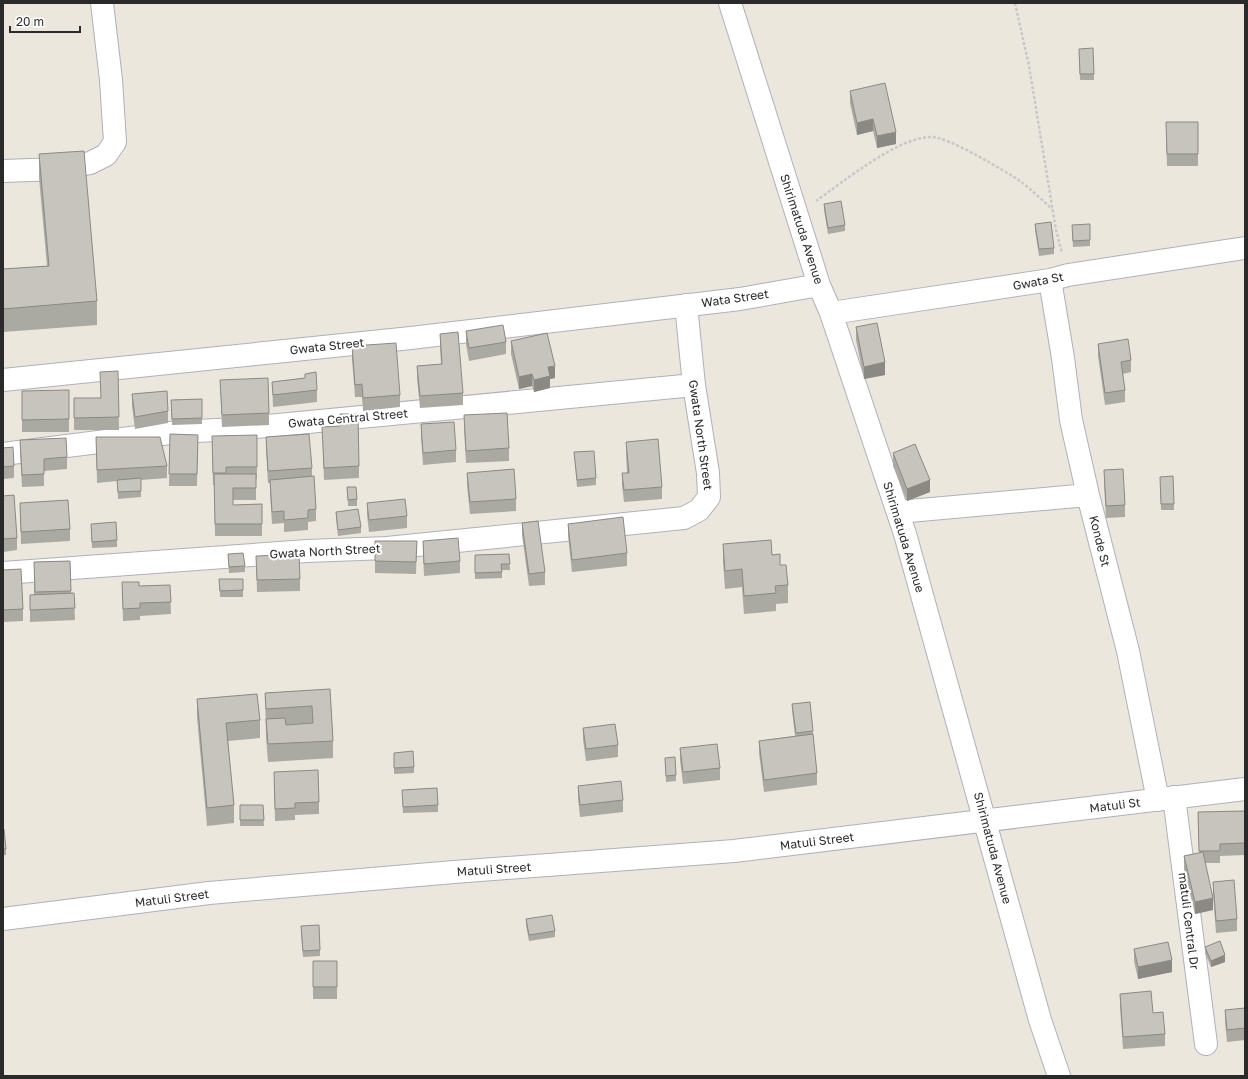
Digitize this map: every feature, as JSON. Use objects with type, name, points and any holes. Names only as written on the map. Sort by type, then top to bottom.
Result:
[{"type":"street","points":[[3,171],[59,169],[90,163],[106,155],[114,142],[111,80],[102,3]]},
{"type":"street","name":"Shirimatuda Avenue","points":[[730,3],[819,285],[831,313],[905,534],[986,821],[1040,1020],[1060,1076]]},
{"type":"street","name":"Gwata St","points":[[831,313],[1245,248]]},
{"type":"street","name":"Konde St","points":[[1059,277],[1063,358],[1071,420],[1088,495],[1166,799]]},
{"type":"street","name":"Wata Street","points":[[650,310],[740,299],[819,285]]},
{"type":"street","name":"Gwata North Street","points":[[3,573],[306,551],[387,548],[684,518],[699,510],[709,497],[708,473],[694,385],[686,305]]},
{"type":"street","name":"Gwata Street","points":[[3,380],[403,339],[650,310]]},
{"type":"street","name":"Gwata Central Street","points":[[3,454],[178,432],[236,429],[694,385]]},
{"type":"street","points":[[898,512],[1088,495]]},
{"type":"street","name":"Matuli St","points":[[986,821],[1245,789]]},
{"type":"street","name":"matuli Central Dr","points":[[1166,799],[1206,1044]]},
{"type":"street","name":"Matuli Street","points":[[3,919],[209,893],[454,872],[734,851],[986,821]]},
{"type":"path","points":[[1015,3],[1029,66],[1056,230],[1059,277]]},
{"type":"path","points":[[797,214],[884,154],[908,142],[931,137],[949,141],[1020,182],[1052,209]]},
{"type":"building","points":[[1093,48],[1094,74],[1080,74],[1079,49]]},
{"type":"building","points":[[885,83],[896,132],[877,136],[873,119],[857,123],[850,91]]},
{"type":"building","points":[[1166,122],[1198,122],[1198,154],[1167,154]]},
{"type":"building","points":[[84,151],[97,301],[3,309],[3,269],[49,266],[39,154]]},
{"type":"building","points":[[841,201],[845,225],[828,228],[824,204]]},
{"type":"building","points":[[1051,222],[1054,248],[1039,249],[1035,224]]},
{"type":"building","points":[[1090,224],[1090,240],[1073,241],[1072,225]]},
{"type":"building","points":[[877,323],[885,362],[864,367],[856,327]]},
{"type":"building","points":[[503,325],[506,342],[469,348],[466,331]]},
{"type":"building","points":[[458,332],[463,393],[420,396],[417,366],[442,364],[440,334]]},
{"type":"building","points":[[547,333],[555,366],[548,367],[550,376],[534,380],[532,374],[519,377],[511,341]]},
{"type":"building","points":[[1128,339],[1131,360],[1121,362],[1125,390],[1105,393],[1098,344]]},
{"type":"building","points":[[396,343],[400,395],[363,398],[362,384],[355,385],[352,346]]},
{"type":"building","points":[[118,371],[119,417],[74,418],[74,398],[101,398],[100,372]]},
{"type":"building","points":[[316,372],[317,390],[273,395],[272,382],[305,378],[305,374]]},
{"type":"building","points":[[268,378],[269,413],[222,415],[220,380]]},
{"type":"building","points":[[69,390],[69,419],[22,420],[22,391]]},
{"type":"building","points":[[167,391],[168,411],[135,417],[132,394]]},
{"type":"building","points":[[202,399],[202,418],[172,419],[171,400]]},
{"type":"building","points":[[507,413],[509,448],[466,451],[464,415]]},
{"type":"building","points":[[340,414],[358,414],[359,466],[324,468],[322,427],[340,426]]},
{"type":"building","points":[[454,422],[456,450],[423,453],[421,424]]},
{"type":"building","points":[[170,434],[198,435],[197,474],[169,474]]},
{"type":"building","points":[[309,434],[312,468],[268,471],[266,437]]},
{"type":"building","points":[[257,435],[257,467],[226,467],[226,473],[213,473],[212,436]]},
{"type":"building","points":[[96,437],[160,437],[167,466],[97,470]]},
{"type":"building","points":[[66,438],[67,457],[44,459],[44,474],[22,475],[20,440]]},
{"type":"building","points":[[658,439],[662,487],[624,490],[622,473],[629,473],[626,442]]},
{"type":"building","points":[[915,444],[930,480],[907,489],[893,453]]},
{"type":"building","points":[[13,447],[14,466],[3,467],[3,448]]},
{"type":"building","points":[[594,451],[596,478],[577,480],[574,452]]},
{"type":"building","points":[[514,469],[516,499],[470,502],[467,473]]},
{"type":"building","points":[[1123,469],[1125,505],[1106,506],[1104,470]]},
{"type":"building","points":[[214,474],[256,474],[256,488],[233,488],[233,505],[262,504],[262,524],[215,524]]},
{"type":"building","points":[[314,476],[316,509],[308,510],[308,518],[284,520],[284,511],[272,512],[270,480]]},
{"type":"building","points":[[1173,476],[1174,504],[1161,504],[1160,477]]},
{"type":"building","points":[[141,478],[141,491],[118,492],[117,480]]},
{"type":"building","points":[[347,487],[356,487],[357,499],[348,500]]},
{"type":"building","points":[[14,495],[17,538],[3,539],[3,496]]},
{"type":"building","points":[[405,499],[407,516],[369,520],[367,503]]},
{"type":"building","points":[[68,500],[70,529],[21,532],[20,503]]},
{"type":"building","points":[[358,509],[361,527],[338,530],[336,512]]},
{"type":"building","points":[[623,517],[627,553],[572,560],[568,524]]},
{"type":"building","points":[[538,521],[545,572],[529,574],[522,523]]},
{"type":"building","points":[[116,522],[117,540],[92,542],[91,524]]},
{"type":"building","points":[[458,538],[460,561],[424,564],[423,541]]},
{"type":"building","points":[[771,540],[772,555],[780,554],[780,565],[786,565],[788,585],[775,586],[776,593],[744,596],[742,569],[725,571],[723,544]]},
{"type":"building","points":[[375,541],[417,541],[416,562],[375,561]]},
{"type":"building","points":[[243,553],[245,566],[229,567],[228,554]]},
{"type":"building","points":[[299,554],[300,579],[257,580],[256,556]]},
{"type":"building","points":[[509,554],[510,564],[501,564],[502,572],[475,573],[475,555]]},
{"type":"building","points":[[70,561],[71,591],[35,592],[34,562]]},
{"type":"building","points":[[21,569],[23,609],[3,610],[3,570]]},
{"type":"building","points":[[219,579],[243,579],[243,590],[220,591]]},
{"type":"building","points":[[122,582],[139,582],[139,586],[170,585],[171,602],[140,603],[140,608],[123,609]]},
{"type":"building","points":[[74,593],[75,608],[30,610],[30,595]]},
{"type":"building","points":[[330,689],[333,741],[268,744],[266,719],[285,718],[286,725],[313,723],[312,706],[266,709],[265,693]]},
{"type":"building","points":[[257,694],[260,720],[226,723],[234,805],[207,808],[197,699]]},
{"type":"building","points":[[810,702],[813,731],[796,733],[792,704]]},
{"type":"building","points":[[615,724],[618,745],[586,749],[583,728]]},
{"type":"building","points":[[813,734],[817,773],[764,780],[759,741]]},
{"type":"building","points":[[717,744],[720,768],[683,772],[680,748]]},
{"type":"building","points":[[413,751],[414,767],[394,768],[394,753]]},
{"type":"building","points":[[675,757],[676,775],[666,776],[665,758]]},
{"type":"building","points":[[318,770],[319,802],[295,803],[295,808],[275,809],[274,772]]},
{"type":"building","points":[[621,781],[623,800],[580,805],[578,786]]},
{"type":"building","points":[[437,788],[438,805],[403,807],[402,790]]},
{"type":"building","points":[[240,805],[263,805],[264,820],[240,820]]},
{"type":"building","points":[[1245,811],[1245,843],[1220,844],[1220,851],[1199,851],[1198,812]]},
{"type":"building","points":[[4,829],[6,849],[3,849]]},
{"type":"building","points":[[1203,852],[1213,898],[1195,902],[1184,856]]},
{"type":"building","points":[[1234,880],[1237,919],[1216,921],[1213,882]]},
{"type":"building","points":[[552,915],[555,931],[529,935],[526,919]]},
{"type":"building","points":[[319,925],[320,950],[303,951],[301,926]]},
{"type":"building","points":[[1220,941],[1225,955],[1211,961],[1205,947]]},
{"type":"building","points":[[1168,942],[1172,960],[1138,967],[1134,949]]},
{"type":"building","points":[[313,961],[337,961],[337,987],[313,987]]},
{"type":"building","points":[[1151,991],[1153,1013],[1163,1012],[1165,1034],[1123,1037],[1120,994]]},
{"type":"building","points":[[1245,1008],[1245,1028],[1227,1030],[1225,1010]]}]
